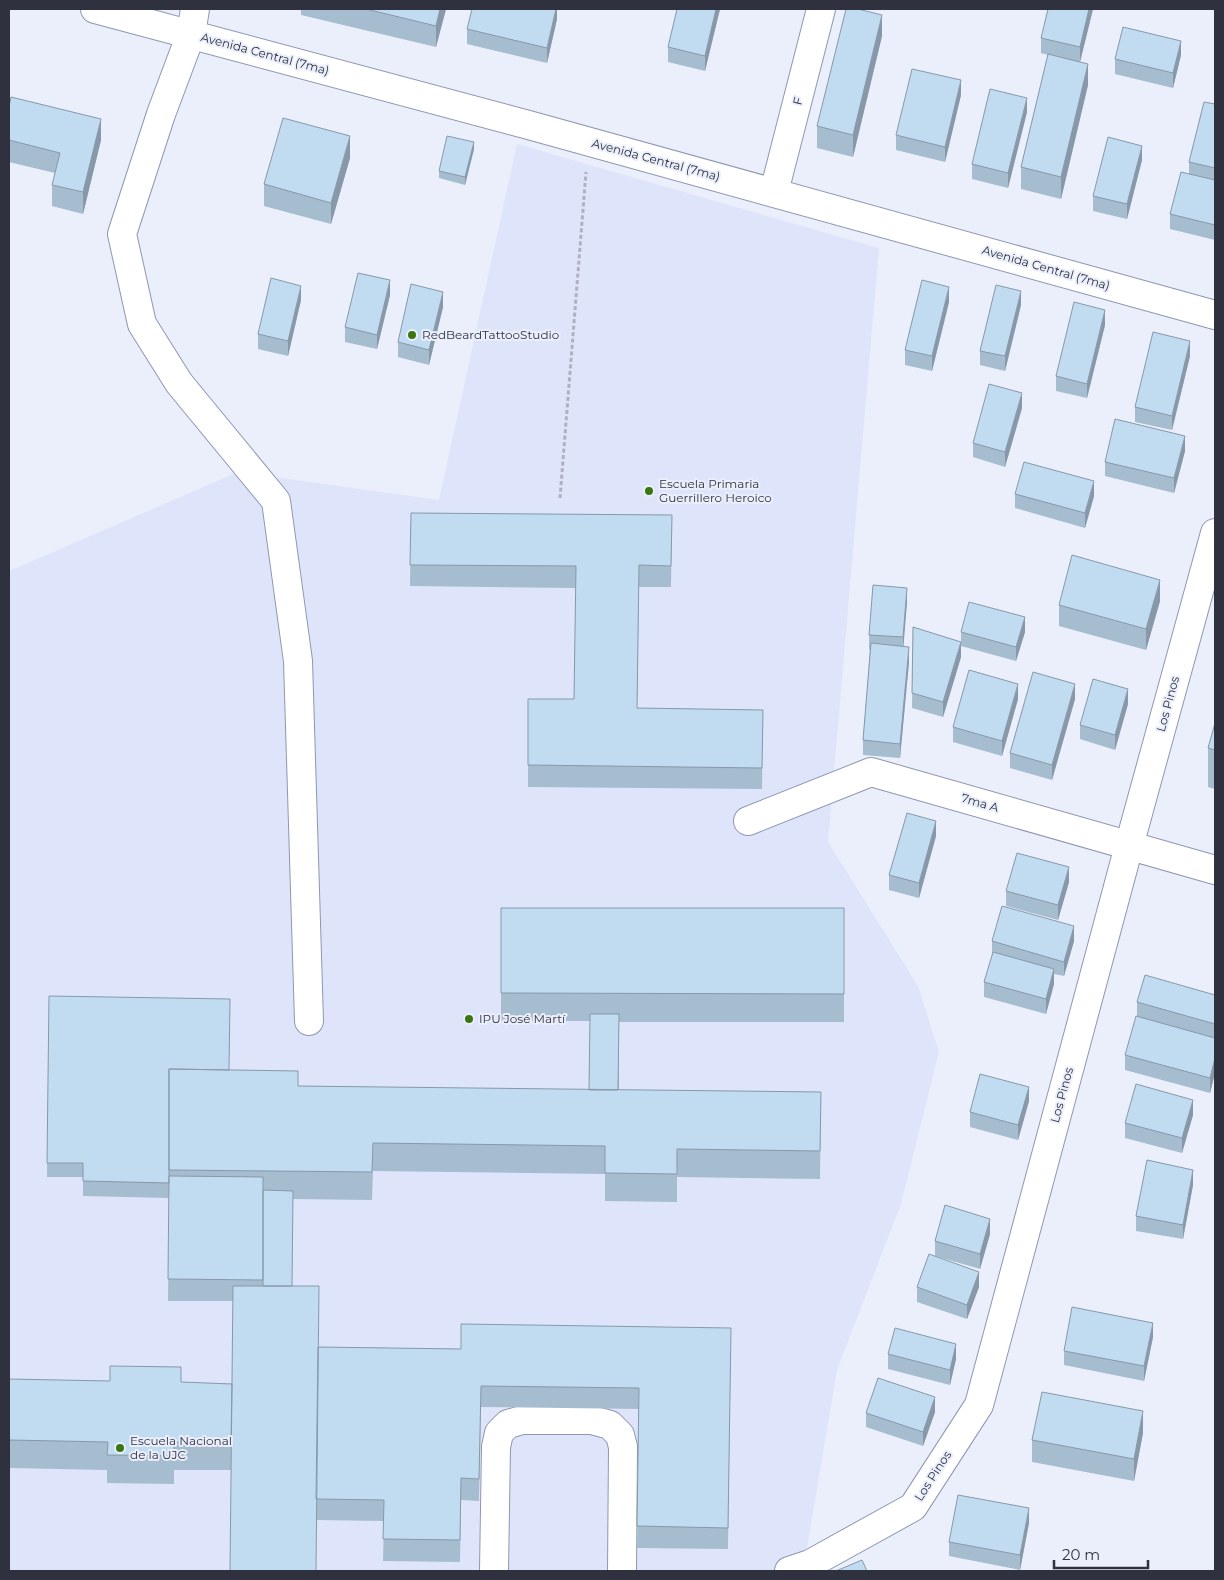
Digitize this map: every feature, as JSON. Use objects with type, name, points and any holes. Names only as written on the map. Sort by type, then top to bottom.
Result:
[{"type":"street","name":"Avenida Central (7ma)","points":[[94,9],[193,21],[589,141],[1215,315]]},
{"type":"street","name":"F","points":[[774,192],[821,9]]},
{"type":"street","points":[[193,21],[122,234],[142,324],[179,384],[276,501],[298,661],[309,1021]]},
{"type":"street","name":"Los Pinos","points":[[789,1571],[810,1564],[913,1507],[979,1405],[1215,533]]},
{"type":"street","name":"7ma A","points":[[748,821],[871,772],[1215,870]]},
{"type":"street","points":[[494,1571],[496,1448],[499,1434],[508,1424],[522,1420],[592,1420],[610,1425],[620,1434],[623,1447],[622,1571]]},
{"type":"path","points":[[560,498],[589,141]]},
{"type":"shaded area","name":"IPU José Martí","points":[[517,144],[879,248],[828,842],[918,986],[939,1052],[901,1204],[837,1370],[803,1571],[9,1571],[9,571],[238,472],[439,500]]},
{"type":"building","points":[[366,9],[440,9],[436,26]]},
{"type":"building","points":[[472,9],[556,9],[547,48],[467,29]]},
{"type":"building","points":[[677,9],[716,9],[705,56],[668,47]]},
{"type":"building","points":[[846,9],[858,9],[882,15],[853,135],[817,126]]},
{"type":"building","points":[[1048,9],[1089,9],[1080,47],[1041,38]]},
{"type":"building","points":[[1123,27],[1181,41],[1173,73],[1115,59]]},
{"type":"building","points":[[1048,54],[1088,64],[1061,177],[1021,167]]},
{"type":"building","points":[[912,69],[961,80],[945,147],[896,135]]},
{"type":"building","points":[[990,89],[1027,98],[1008,173],[972,164]]},
{"type":"building","points":[[11,97],[101,119],[83,192],[52,185],[60,153],[9,140],[9,107]]},
{"type":"building","points":[[1204,102],[1215,104],[1215,168],[1189,162]]},
{"type":"building","points":[[283,118],[350,136],[331,203],[264,184]]},
{"type":"building","points":[[447,136],[474,142],[465,177],[439,171]]},
{"type":"building","points":[[1108,137],[1142,146],[1127,204],[1093,196]]},
{"type":"building","points":[[1181,172],[1215,180],[1215,225],[1170,214]]},
{"type":"building","points":[[358,273],[390,280],[377,335],[345,327]]},
{"type":"building","points":[[271,278],[301,286],[288,341],[258,334]]},
{"type":"building","points":[[922,280],[949,287],[932,356],[905,350]]},
{"type":"building","points":[[411,284],[443,292],[429,350],[398,342]]},
{"type":"building","points":[[996,285],[1021,291],[1005,356],[980,351]]},
{"type":"building","points":[[1074,302],[1105,310],[1087,384],[1056,376]]},
{"type":"building","points":[[1153,332],[1190,341],[1172,416],[1135,407]]},
{"type":"building","points":[[989,384],[1022,393],[1005,452],[973,443]]},
{"type":"building","points":[[1115,419],[1185,436],[1174,478],[1105,462]]},
{"type":"building","points":[[1024,462],[1094,481],[1085,513],[1015,494]]},
{"type":"building","points":[[411,513],[672,515],[671,566],[639,565],[637,708],[763,710],[762,768],[528,765],[528,699],[574,699],[576,566],[410,565]]},
{"type":"building","points":[[1072,555],[1160,580],[1146,629],[1059,605]]},
{"type":"building","points":[[873,585],[907,588],[903,637],[869,635]]},
{"type":"building","points":[[969,602],[1025,617],[1016,647],[961,632]]},
{"type":"building","points":[[913,627],[961,642],[943,702],[912,693]]},
{"type":"building","points":[[871,643],[909,647],[900,744],[863,740]]},
{"type":"building","points":[[969,670],[1018,684],[1002,741],[953,727]]},
{"type":"building","points":[[1033,672],[1075,684],[1052,765],[1010,753]]},
{"type":"building","points":[[1093,679],[1128,689],[1115,735],[1080,725]]},
{"type":"building","points":[[1215,723],[1215,750],[1208,748]]},
{"type":"building","points":[[907,813],[936,821],[919,883],[889,875]]},
{"type":"building","points":[[1017,853],[1069,867],[1058,905],[1006,891]]},
{"type":"building","points":[[1002,906],[1074,926],[1064,962],[992,941]]},
{"type":"building","points":[[501,908],[844,908],[844,994],[501,993]]},
{"type":"building","points":[[993,952],[1054,969],[1046,999],[984,982]]},
{"type":"building","points":[[1145,975],[1215,995],[1215,1024],[1137,1002]]},
{"type":"building","points":[[49,996],[230,999],[229,1070],[169,1069],[169,1183],[83,1181],[83,1163],[47,1163]]},
{"type":"building","points":[[590,1014],[619,1014],[618,1090],[589,1090]]},
{"type":"building","points":[[1136,1016],[1215,1038],[1215,1058],[1210,1078],[1125,1055]]},
{"type":"building","points":[[169,1069],[298,1071],[298,1086],[821,1092],[820,1151],[677,1149],[677,1174],[605,1173],[605,1146],[373,1143],[372,1172],[169,1170]]},
{"type":"building","points":[[980,1074],[1029,1087],[1018,1125],[970,1112]]},
{"type":"building","points":[[1136,1084],[1193,1100],[1182,1138],[1125,1123]]},
{"type":"building","points":[[1147,1160],[1193,1170],[1183,1225],[1136,1216]]},
{"type":"building","points":[[169,1176],[263,1177],[263,1280],[168,1279]]},
{"type":"building","points":[[263,1190],[293,1191],[292,1286],[263,1286]]},
{"type":"building","points":[[945,1205],[990,1219],[980,1254],[935,1241]]},
{"type":"building","points":[[929,1254],[979,1272],[967,1305],[917,1287]]},
{"type":"building","points":[[233,1286],[319,1286],[316,1571],[230,1571]]},
{"type":"building","points":[[1072,1307],[1153,1323],[1144,1366],[1064,1351]]},
{"type":"building","points":[[461,1324],[731,1328],[728,1528],[637,1526],[639,1388],[481,1386],[479,1479],[461,1478],[460,1540],[383,1539],[384,1500],[316,1499],[318,1347],[461,1349]]},
{"type":"building","points":[[895,1328],[956,1344],[950,1370],[888,1354]]},
{"type":"building","points":[[110,1366],[181,1367],[181,1382],[232,1384],[231,1442],[174,1442],[174,1456],[107,1455],[108,1442],[9,1440],[9,1379],[110,1381]]},
{"type":"building","points":[[878,1378],[935,1397],[923,1432],[866,1413]]},
{"type":"building","points":[[1042,1392],[1143,1411],[1134,1459],[1032,1440]]},
{"type":"building","points":[[958,1495],[1029,1508],[1020,1555],[949,1542]]},
{"type":"building","points":[[862,1560],[867,1571],[836,1571]]},
{"type":"place","name":"RedBeardTattooStudio","points":[[412,335]]},
{"type":"place","name":"Escuela Primaria Guerrillero Heroico","points":[[649,491]]},
{"type":"place","name":"IPU José Martí","points":[[469,1019]]},
{"type":"place","name":"Escuela Nacional de la UJC","points":[[120,1448]]}]
